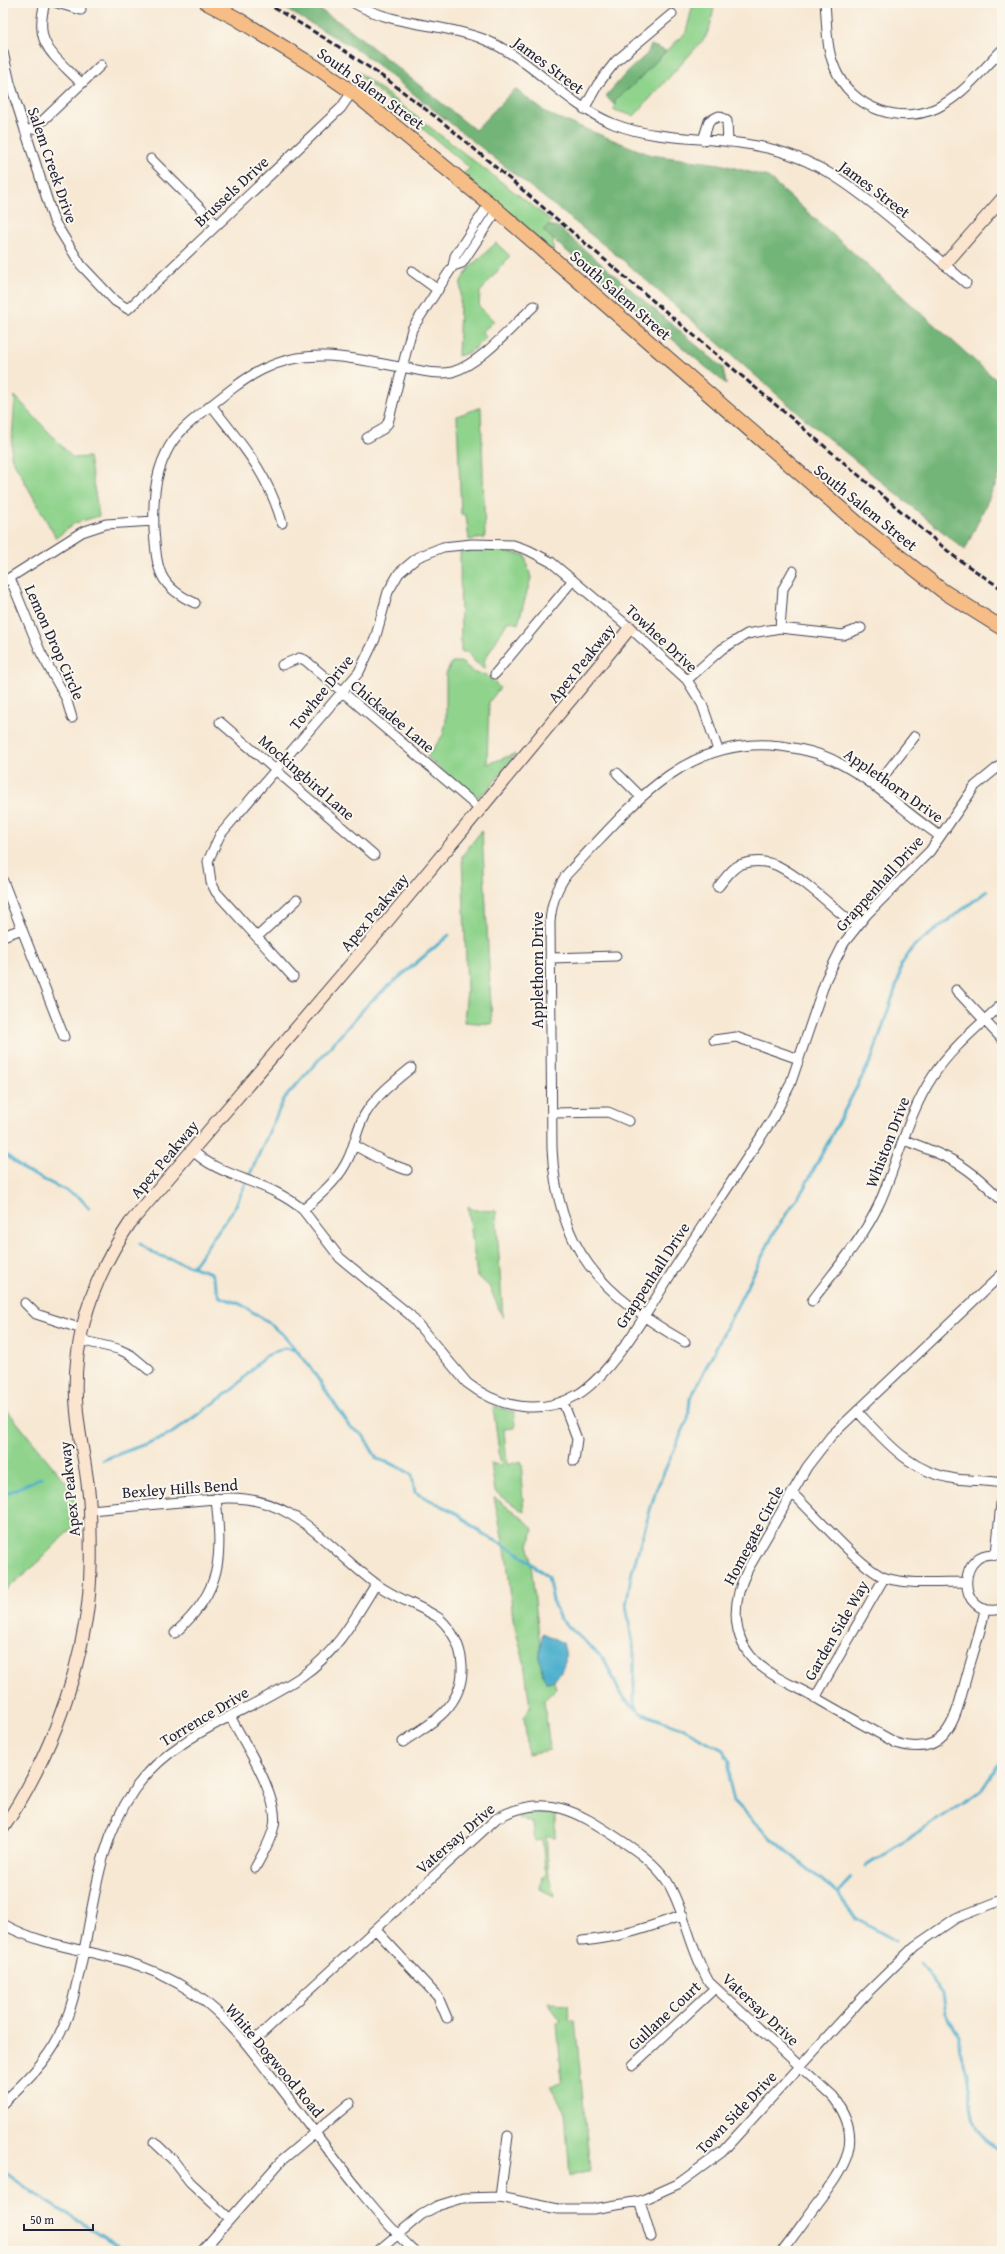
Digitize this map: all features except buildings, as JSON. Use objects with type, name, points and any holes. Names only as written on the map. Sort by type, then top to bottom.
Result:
[{"type":"main road","name":"South Salem Street","points":[[207,3],[309,63],[352,92],[493,207],[863,528],[943,591],[1002,628]]},
{"type":"main road","points":[[945,264],[1002,199]]},
{"type":"main road","name":"Apex Peakway","points":[[3,1828],[44,1754],[58,1722],[76,1669],[86,1618],[89,1592],[90,1510],[75,1386],[81,1334],[92,1295],[109,1256],[130,1223],[481,810],[630,628]]},
{"type":"street","points":[[45,3],[40,19],[41,33],[44,42],[49,50],[81,83]]},
{"type":"street","points":[[57,3],[81,10]]},
{"type":"street","name":"James Street","points":[[354,3],[376,14],[403,23],[456,32],[492,43],[524,62],[566,97],[584,109],[613,124],[666,137],[757,146],[788,153],[809,161],[835,175],[863,195],[966,283]]},
{"type":"street","points":[[824,3],[830,55],[838,76],[843,84],[858,99],[872,109],[883,113],[913,115],[943,105],[955,96],[1002,50]]},
{"type":"street","points":[[584,109],[598,84],[616,61],[672,14]]},
{"type":"street","name":"Salem Creek Drive","points":[[3,52],[10,83],[54,221],[64,240],[91,277],[115,301],[128,310]]},
{"type":"street","points":[[25,131],[35,128],[101,65]]},
{"type":"street","name":"Brussels Drive","points":[[128,310],[341,108],[352,92]]},
{"type":"street","points":[[704,140],[709,121],[719,116],[727,121],[728,142]]},
{"type":"street","points":[[151,159],[217,225]]},
{"type":"street","points":[[368,438],[383,429],[388,423],[412,329],[454,266],[462,263],[493,207]]},
{"type":"street","points":[[412,271],[438,290]]},
{"type":"street","points":[[195,603],[177,595],[163,578],[157,561],[154,521],[156,483],[166,453],[177,435],[231,388],[262,368],[292,358],[328,356],[436,373],[464,368],[483,354],[534,306]]},
{"type":"street","points":[[211,406],[256,463],[273,496],[282,523]]},
{"type":"street","points":[[7,580],[82,532],[106,524],[154,521]]},
{"type":"street","name":"Towhee Drive","points":[[293,977],[216,892],[211,882],[208,861],[210,854],[220,835],[343,693],[368,656],[375,639],[388,592],[400,573],[418,557],[443,547],[472,544],[513,546],[540,555],[574,580],[687,680],[702,704],[718,750]]},
{"type":"street","points":[[780,628],[783,589],[793,571]]},
{"type":"street","name":"Lemon Drop Circle","points":[[7,580],[41,653],[66,698],[72,718]]},
{"type":"street","points":[[495,674],[574,580]]},
{"type":"street","points":[[687,680],[722,649],[741,637],[757,631],[780,628],[843,635],[861,628]]},
{"type":"street","name":"Chickadee Lane","points":[[282,665],[299,658],[305,660],[481,810]]},
{"type":"street","name":"Mockingbird Lane","points":[[220,722],[374,855]]},
{"type":"street","points":[[875,787],[915,736]]},
{"type":"street","name":"Applethorn Drive","points":[[685,1342],[662,1329],[620,1299],[597,1277],[580,1252],[568,1229],[559,1204],[554,1176],[551,908],[561,883],[641,797],[668,774],[718,750],[744,745],[765,745],[804,750],[837,762],[875,787],[940,836]]},
{"type":"street","name":"Grappenhall Drive","points":[[192,1150],[210,1164],[280,1194],[303,1210],[340,1258],[410,1315],[467,1383],[476,1390],[493,1400],[512,1406],[527,1408],[563,1402],[586,1389],[600,1376],[645,1316],[772,1118],[790,1085],[826,979],[837,956],[856,926],[922,860],[975,786],[1002,764]]},
{"type":"street","points":[[617,773],[641,797]]},
{"type":"street","points":[[718,887],[734,868],[742,864],[753,862],[767,863],[778,866],[856,926]]},
{"type":"street","points":[[3,881],[64,1037]]},
{"type":"street","points":[[257,937],[297,900]]},
{"type":"street","points":[[3,936],[22,929]]},
{"type":"street","points":[[551,958],[616,956]]},
{"type":"street","points":[[956,990],[1002,1039]]},
{"type":"street","name":"Whiston Drive","points":[[812,1301],[871,1218],[888,1184],[915,1108],[932,1076],[952,1052],[1002,1004]]},
{"type":"street","points":[[714,1040],[736,1037],[799,1059]]},
{"type":"street","points":[[303,1210],[337,1179],[354,1145],[361,1121],[372,1104],[411,1068]]},
{"type":"street","points":[[553,1112],[608,1112],[629,1120]]},
{"type":"street","points":[[904,1140],[946,1156],[962,1165],[976,1175],[1002,1201]]},
{"type":"street","points":[[354,1145],[385,1162],[407,1170]]},
{"type":"street","name":"Homegate Circle","points":[[985,1609],[952,1724],[942,1737],[929,1745],[914,1748],[896,1743],[815,1698],[759,1664],[744,1646],[737,1625],[736,1607],[740,1584],[792,1493],[820,1449],[857,1411],[1002,1274]]},
{"type":"street","points":[[25,1303],[36,1314],[131,1355],[149,1370]]},
{"type":"street","points":[[563,1402],[577,1439],[574,1461]]},
{"type":"street","points":[[857,1411],[896,1452],[916,1466],[930,1472],[956,1479],[1002,1483]]},
{"type":"street","points":[[1002,1492],[999,1555],[978,1559],[968,1572],[965,1582],[971,1598],[985,1609],[1002,1609]]},
{"type":"street","points":[[792,1493],[864,1564],[884,1578],[897,1581],[965,1582]]},
{"type":"street","name":"Bexley Hills Bend","points":[[90,1510],[238,1497],[272,1505],[291,1513],[306,1523],[376,1584],[439,1618],[454,1637],[462,1657],[461,1678],[451,1703],[438,1718],[403,1742]]},
{"type":"street","points":[[175,1633],[202,1605],[216,1573],[220,1540],[216,1498]]},
{"type":"street","name":"Garden Side Way","points":[[815,1698],[884,1578]]},
{"type":"street","name":"Torrence Drive","points":[[3,2102],[41,2064],[59,2037],[72,2005],[103,1854],[111,1830],[121,1810],[145,1776],[165,1755],[195,1735],[302,1676],[323,1658],[348,1629],[376,1584]]},
{"type":"street","points":[[230,1716],[268,1788],[275,1815],[272,1832],[255,1868]]},
{"type":"street","name":"Vatersay Drive","points":[[248,2046],[492,1822],[515,1810],[534,1806],[548,1805],[575,1812],[645,1858],[666,1881],[683,1915],[697,1959],[709,1982],[840,2105],[848,2124],[850,2142],[841,2170],[782,2251]]},
{"type":"street","name":"Town Side Drive","points":[[378,2251],[420,2215],[450,2201],[474,2197],[500,2197],[558,2209],[574,2210],[606,2208],[640,2201],[678,2184],[715,2157],[866,1994],[915,1946],[956,1918],[1002,1900]]},
{"type":"street","points":[[582,1941],[600,1939],[641,1930],[683,1915]]},
{"type":"street","name":"White Dogwood Road","points":[[3,1924],[26,1935],[84,1952],[138,1965],[182,1986],[208,2004],[248,2046],[396,2234],[414,2251]]},
{"type":"street","points":[[376,1930],[438,1997],[447,2018]]},
{"type":"street","name":"Gullane Court","points":[[633,2065],[715,1988]]},
{"type":"street","points":[[202,2251],[282,2160],[350,2103]]},
{"type":"street","points":[[500,2197],[508,2136]]},
{"type":"street","points":[[154,2142],[173,2160],[190,2182],[230,2218]]},
{"type":"street","points":[[640,2201],[651,2237]]},
{"type":"green space","points":[[275,3],[309,3],[347,27],[475,130],[515,89],[548,114],[651,155],[720,164],[768,177],[1002,385],[1002,470],[965,550],[812,425],[624,261],[361,52]]},
{"type":"green space","points":[[715,3],[710,27],[705,38],[634,116],[614,110],[615,100],[631,87],[686,32],[693,4]]},
{"type":"green space","points":[[651,45],[666,51],[631,87],[615,99],[615,106],[606,96],[628,71],[647,54]]},
{"type":"green space","points":[[357,71],[552,221],[543,230],[553,239],[553,252],[463,174],[470,168],[356,73]]},
{"type":"green space","points":[[548,225],[558,227],[723,368],[726,384],[550,237],[543,230]]},
{"type":"green space","points":[[496,243],[510,256],[480,292],[479,306],[494,321],[482,332],[486,337],[471,352],[458,356],[461,281],[470,267]]},
{"type":"green space","points":[[15,396],[73,458],[89,457],[99,516],[75,523],[56,538],[11,457]]},
{"type":"green space","points":[[481,407],[485,538],[469,540],[466,515],[461,514],[457,416]]},
{"type":"green space","points":[[488,549],[525,555],[531,578],[518,624],[508,621],[484,661],[486,670],[474,661],[467,652],[461,652],[460,552]]},
{"type":"green space","points":[[452,662],[461,662],[475,673],[487,675],[500,688],[489,702],[487,764],[515,754],[489,789],[477,797],[468,793],[427,757],[443,735],[446,721],[446,674]]},
{"type":"green space","points":[[482,830],[492,1024],[464,1022],[467,989],[462,856]]},
{"type":"green space","points":[[468,1206],[474,1210],[496,1211],[503,1318],[489,1286],[477,1276]]},
{"type":"green space","points":[[3,1405],[75,1494],[77,1523],[32,1568],[3,1592]]},
{"type":"green space","points":[[493,1406],[514,1412],[515,1428],[504,1429],[507,1465],[521,1461],[523,1471],[521,1477],[524,1512],[495,1492],[491,1463],[501,1466]]},
{"type":"green space","points":[[494,1497],[526,1521],[533,1529],[529,1546],[541,1654],[546,1682],[554,1681],[556,1689],[544,1700],[550,1750],[528,1754],[524,1716],[530,1707],[524,1662],[513,1619],[507,1560]]},
{"type":"green space","points":[[541,1812],[555,1814],[555,1838],[546,1835],[549,1877],[554,1896],[540,1889],[542,1877],[546,1876],[542,1840],[535,1841],[533,1823],[518,1817],[528,1813]]},
{"type":"green space","points":[[548,2003],[568,2004],[569,2020],[575,2020],[590,2170],[570,2177],[565,2112],[550,2087],[562,2082],[557,2023],[561,2021]]},
{"type":"water","points":[[543,1633],[563,1643],[565,1655],[564,1664],[554,1681],[546,1682],[542,1671],[540,1651]]},
{"type":"waterway","points":[[638,1710],[634,1702],[634,1651],[626,1605],[632,1572],[656,1490],[688,1419],[690,1399],[775,1231],[804,1188],[872,1058],[899,978],[901,965],[914,946],[987,891]]},
{"type":"waterway","points":[[193,1266],[235,1207],[284,1099],[369,1003],[449,935]]},
{"type":"waterway","points":[[3,1152],[24,1170],[79,1197],[89,1208]]},
{"type":"waterway","points":[[140,1244],[155,1254],[211,1273],[220,1297],[240,1304],[267,1321],[283,1335],[308,1364],[350,1427],[363,1435],[377,1459],[396,1466],[412,1475],[415,1492],[458,1514],[481,1533],[517,1552],[548,1577],[554,1605],[560,1619],[604,1659],[619,1691],[630,1705],[641,1713],[682,1728],[723,1750],[729,1761],[729,1780],[734,1801],[767,1835],[840,1896],[856,1919],[896,1941]]},
{"type":"waterway","points":[[103,1460],[169,1435],[232,1390],[264,1357],[284,1348],[295,1350]]},
{"type":"waterway","points":[[3,1495],[42,1477]]},
{"type":"waterway","points":[[866,1866],[981,1791],[1002,1759]]},
{"type":"waterway","points":[[837,1893],[851,1878]]},
{"type":"waterway","points":[[920,1963],[943,1994],[946,2013],[959,2036],[959,2044],[968,2080],[974,2122],[983,2138],[991,2145],[1002,2150]]},
{"type":"waterway","points":[[3,2171],[35,2194],[127,2251]]},
{"type":"railway","points":[[266,3],[336,45],[389,81],[446,125],[955,557],[1002,589]]}]
